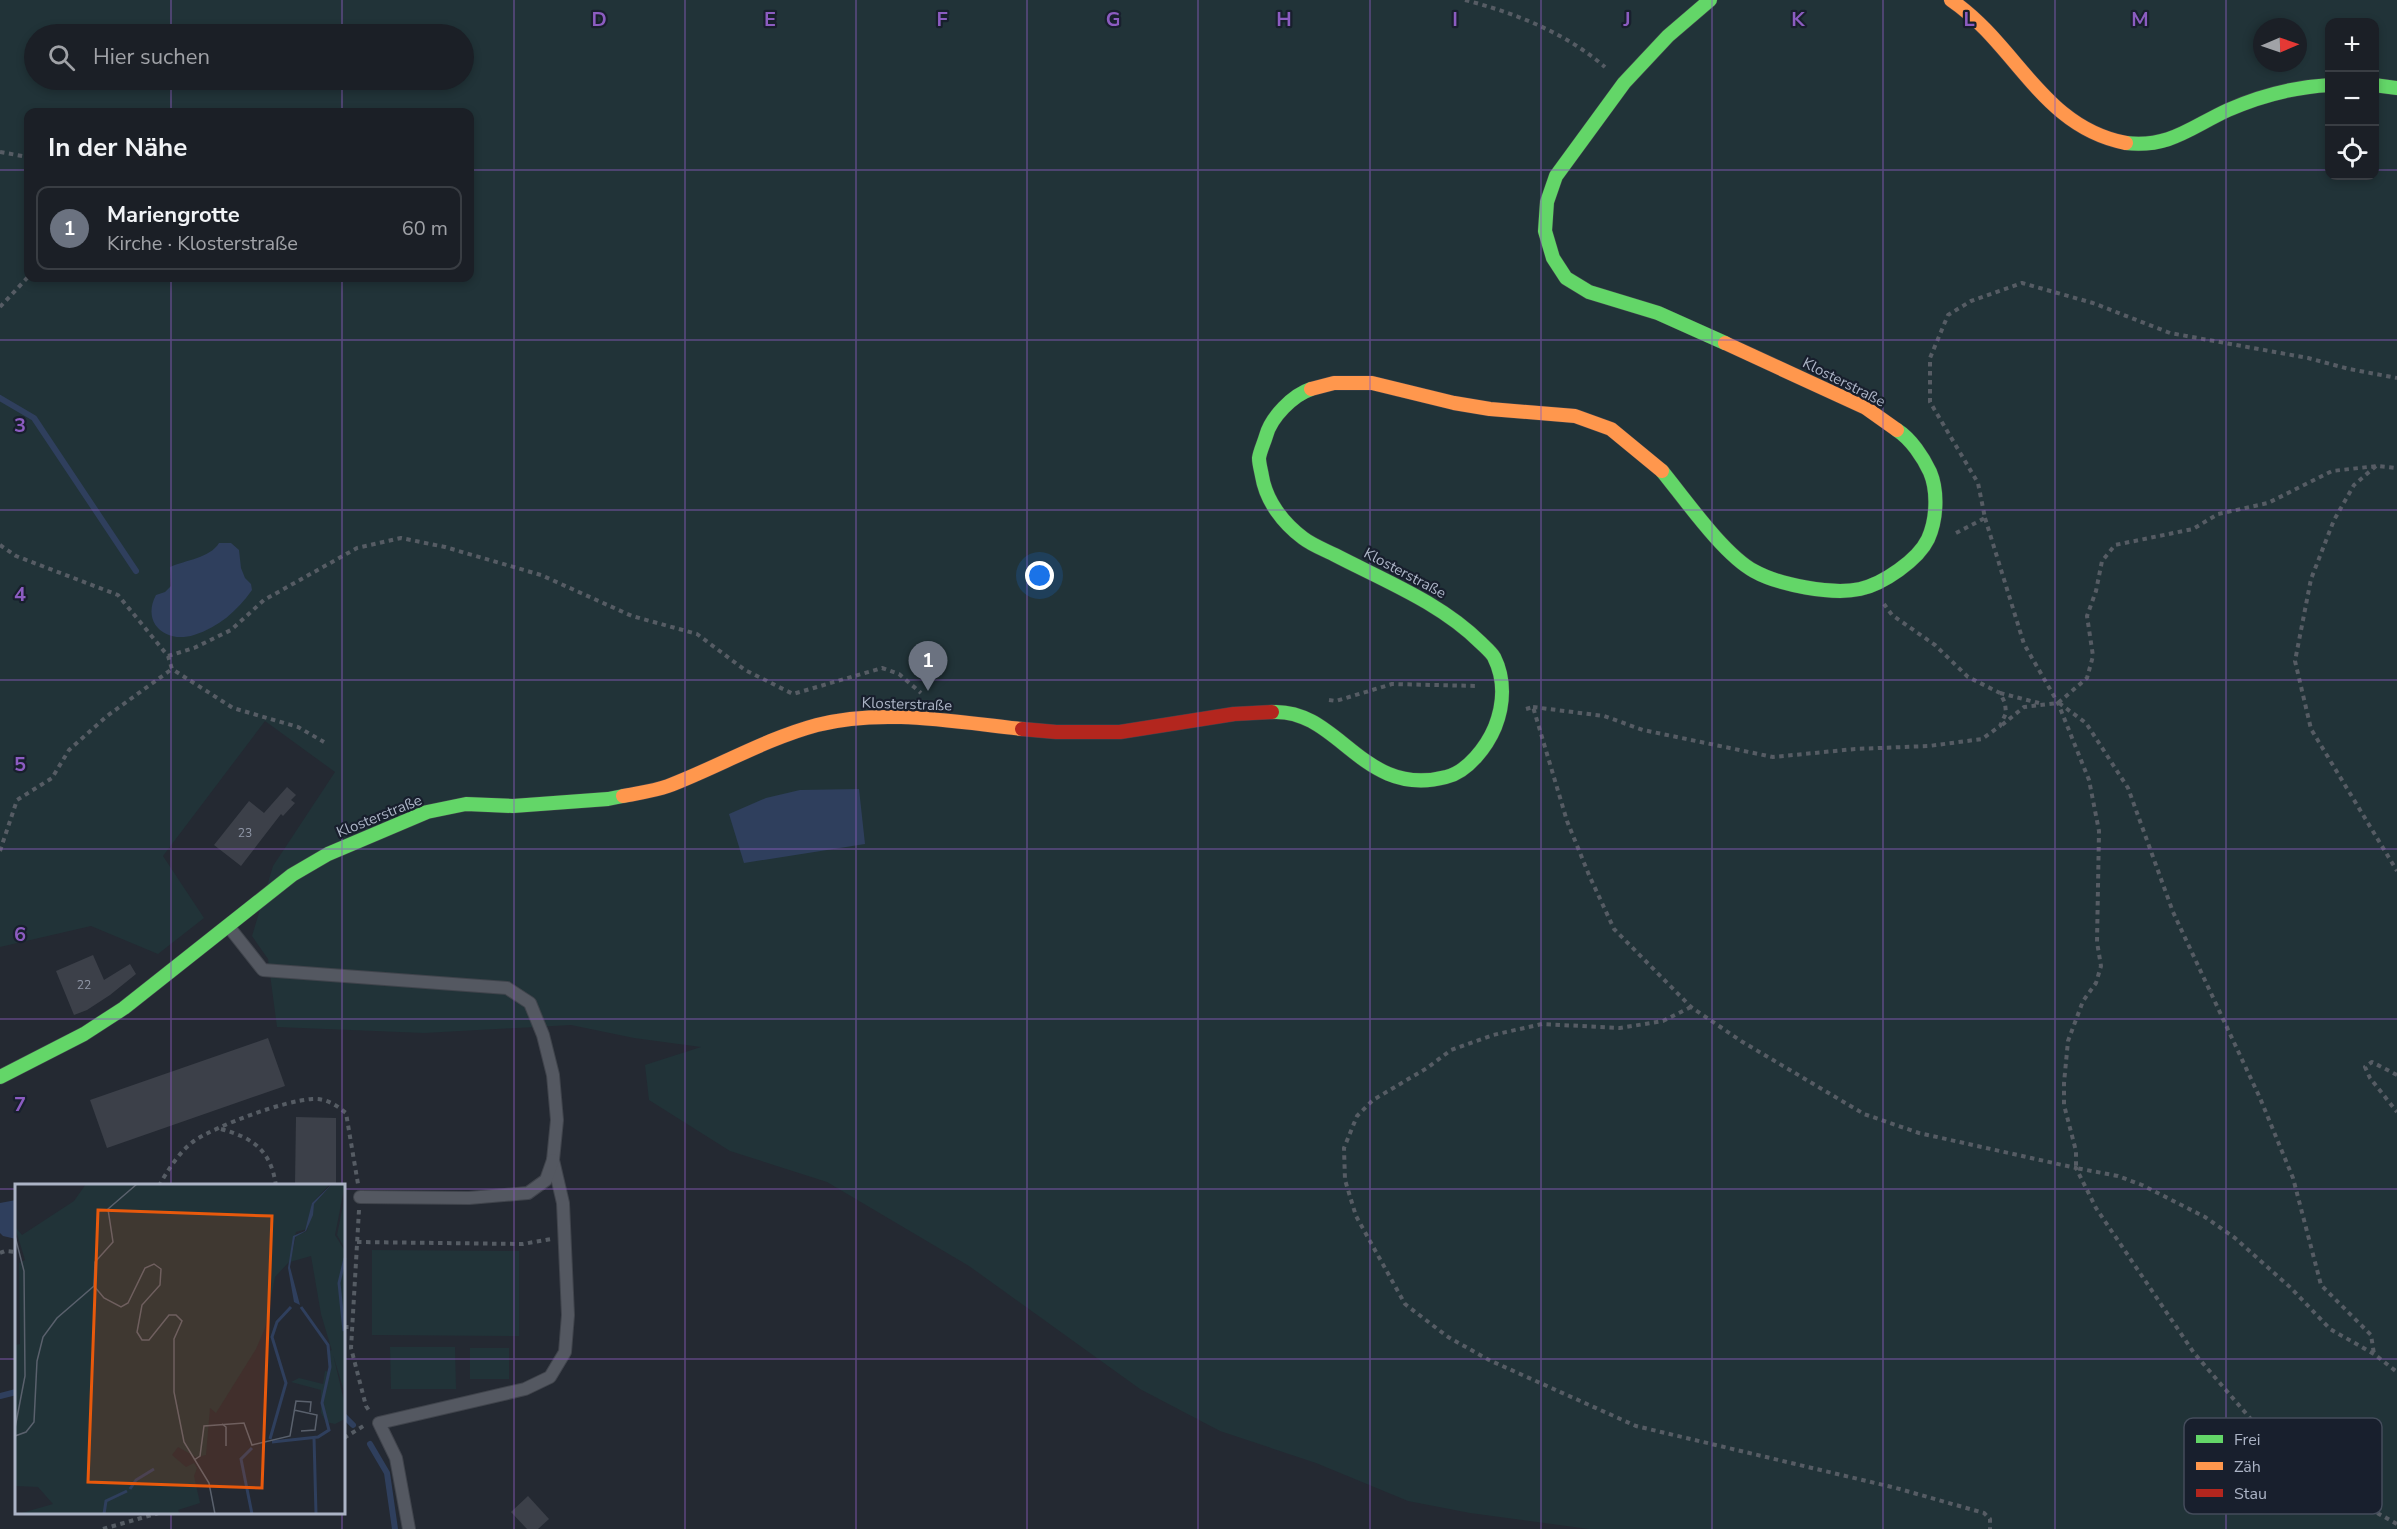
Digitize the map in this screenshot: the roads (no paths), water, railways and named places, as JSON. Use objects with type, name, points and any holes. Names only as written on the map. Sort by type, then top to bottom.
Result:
[{"type":"main road","name":"Klosterstraße","points":[[0,1077],[74,1040],[124,1008],[292,876],[328,854],[385,828],[427,812],[466,804],[513,806],[608,799],[666,787],[762,744],[817,724],[866,717],[916,718],[1056,732],[1120,732],[1234,714],[1285,711],[1316,723],[1375,769],[1410,781],[1448,777],[1474,760],[1490,739],[1499,716],[1503,686],[1493,655],[1464,626],[1423,600],[1304,539],[1282,519],[1264,491],[1259,459],[1267,432],[1281,411],[1302,392],[1334,382],[1372,383],[1454,404],[1575,416],[1611,429],[1657,465],[1722,544],[1753,571],[1789,585],[1826,590],[1860,589],[1892,575],[1911,560],[1928,539],[1935,512],[1935,484],[1924,459],[1902,433],[1866,408],[1696,329],[1658,313],[1589,292],[1566,278],[1553,258],[1545,231],[1547,202],[1556,176],[1624,83],[1668,36],[1710,0]]},
{"type":"main road","points":[[1951,0],[1962,6],[1997,41],[2065,117],[2085,131],[2104,138],[2137,144],[2167,141],[2214,117],[2277,91],[2325,86]]},
{"type":"main road","points":[[2379,86],[2397,88]]},
{"type":"lane","points":[[228,926],[263,970],[507,988],[530,1003],[543,1035],[553,1075],[557,1120],[553,1160],[546,1180],[528,1193],[469,1198],[360,1197]]},
{"type":"lane","points":[[409,1529],[396,1458],[376,1419],[525,1389],[550,1377],[565,1352],[568,1315],[563,1203],[553,1160]]},
{"type":"water","points":[[219,543],[231,543],[239,550],[241,568],[252,590],[234,611],[212,628],[184,637],[166,634],[154,622],[152,605],[156,595],[165,592],[171,586],[170,567],[204,555]]},
{"type":"water","points":[[859,789],[865,844],[744,863],[729,814],[766,798],[800,790]]},
{"type":"water","points":[[15,1200],[15,1239],[0,1233],[0,1203]]},
{"type":"waterway","points":[[0,398],[34,418],[136,571]]},
{"type":"waterway","points":[[0,1396],[15,1392]]},
{"type":"waterway","points":[[345,1417],[353,1425]]},
{"type":"waterway","points":[[370,1444],[387,1473],[395,1529]]},
{"type":"place","name":"Mariengrotte","points":[[928,691]]}]
